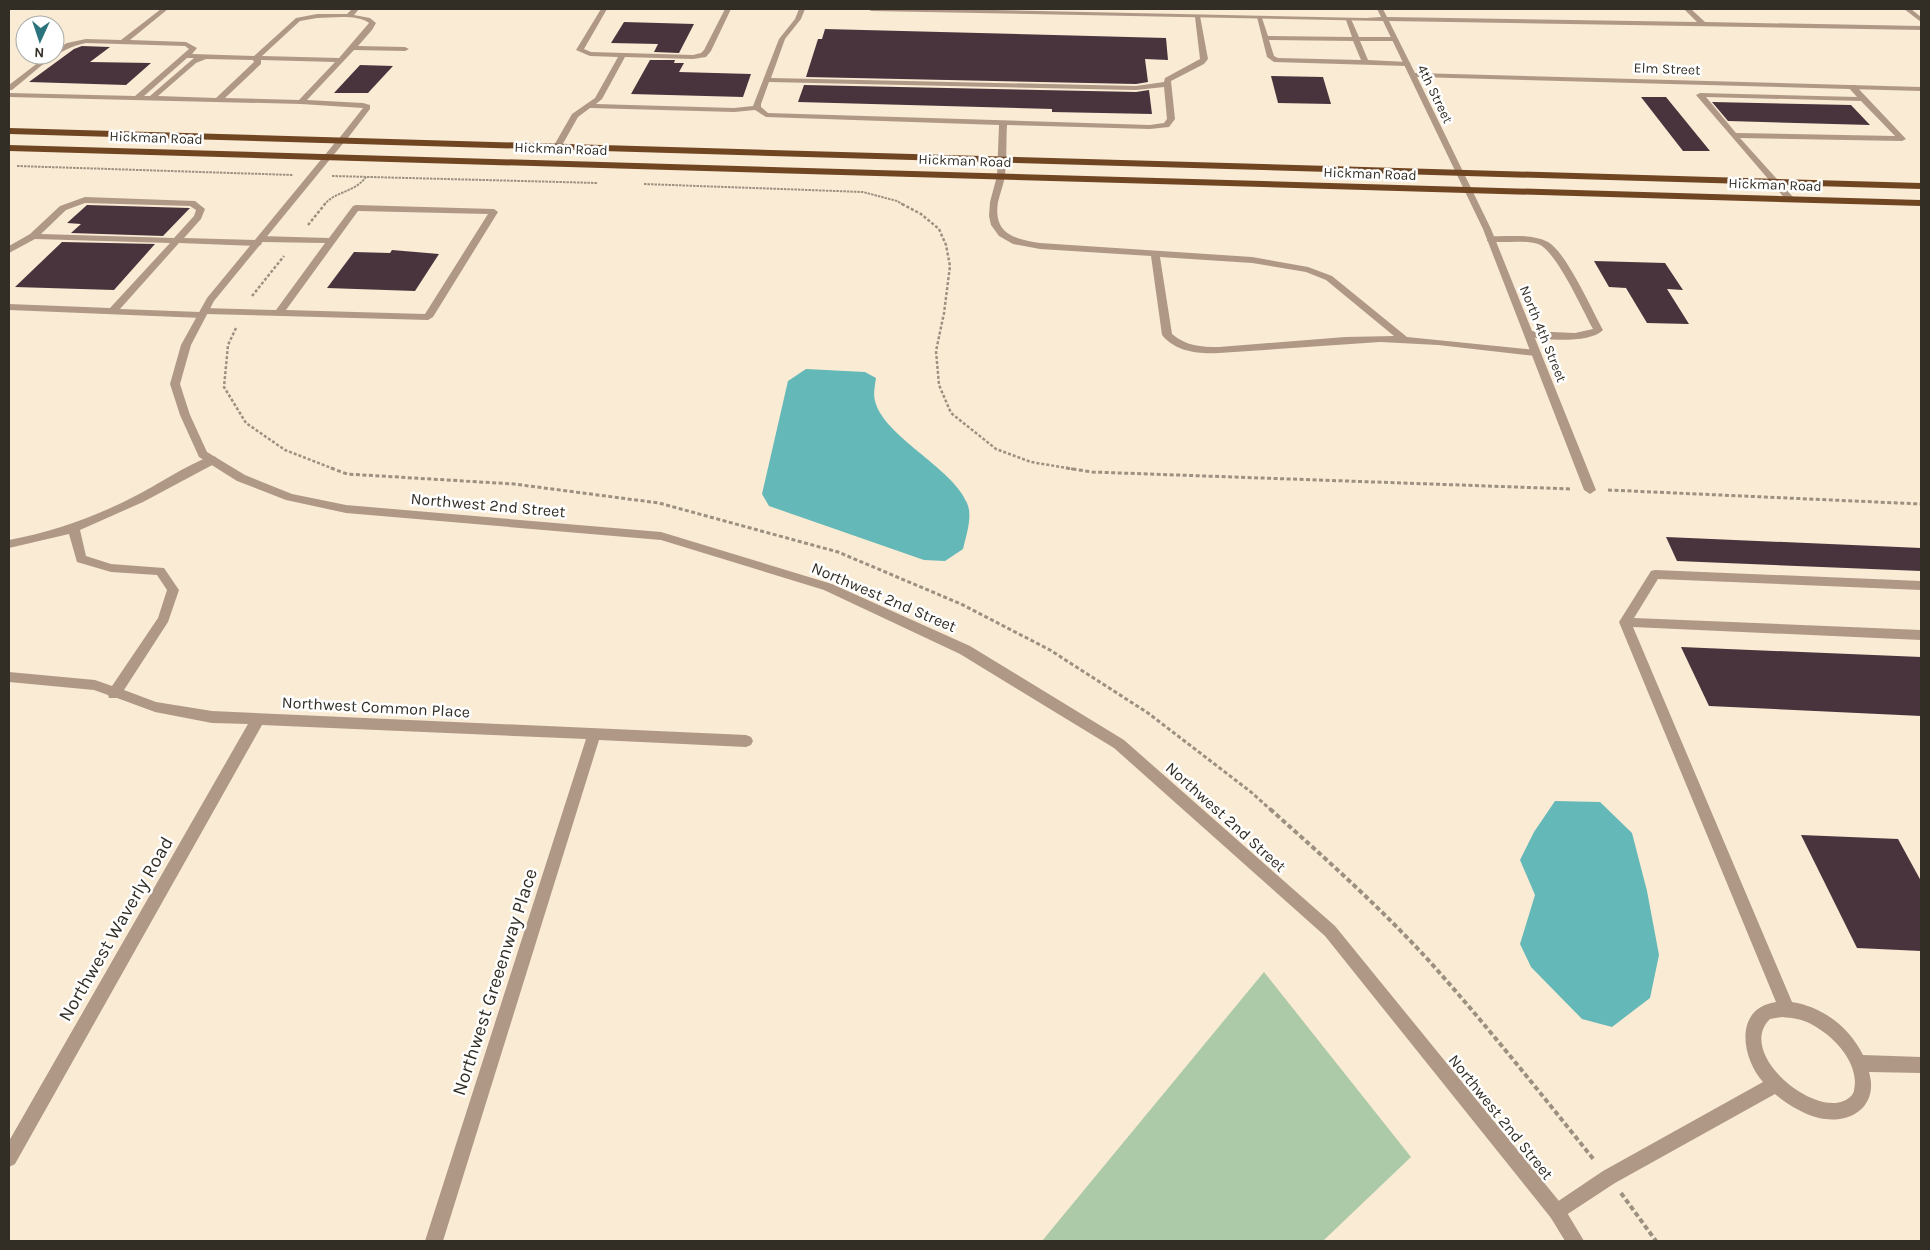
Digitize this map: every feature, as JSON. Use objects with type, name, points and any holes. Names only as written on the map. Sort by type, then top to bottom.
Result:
[{"type":"highway","name":"Hickman Road","points":[[9,131],[1921,186]]},
{"type":"highway","name":"Hickman Road","points":[[9,148],[1921,203]]},
{"type":"street","points":[[123,42],[165,9]]},
{"type":"street","points":[[349,16],[356,9]]},
{"type":"street","points":[[604,9],[580,50],[590,54],[692,57],[702,55],[707,51],[728,9]]},
{"type":"street","points":[[757,108],[782,39],[798,19],[802,9]]},
{"type":"street","points":[[871,9],[1058,11],[1349,20],[1405,18],[1921,28]]},
{"type":"street","name":"4th Street","points":[[1380,9],[1413,75],[1466,191]]},
{"type":"street","points":[[1687,9],[1703,24]]},
{"type":"street","points":[[1907,9],[1921,20]]},
{"type":"street","points":[[9,95],[301,102],[353,48],[373,23],[368,19],[349,16],[298,18],[256,58]]},
{"type":"street","points":[[588,106],[734,110],[757,108],[766,116],[776,117],[1150,127],[1166,125],[1171,119],[1167,84],[1174,75],[1193,67],[1204,59],[1198,16]]},
{"type":"street","points":[[1259,18],[1270,57],[1277,60],[1407,64]]},
{"type":"street","points":[[1349,20],[1365,62]]},
{"type":"street","points":[[1265,38],[1326,39],[1356,37],[1394,39]]},
{"type":"street","points":[[65,47],[78,42],[123,42],[186,44],[193,48],[137,98]]},
{"type":"street","points":[[353,48],[406,49]]},
{"type":"street","points":[[557,147],[575,116],[598,99],[623,55]]},
{"type":"street","points":[[185,56],[341,60]]},
{"type":"street","points":[[152,98],[193,61],[204,57]]},
{"type":"street","points":[[218,100],[258,62],[256,58]]},
{"type":"street","points":[[9,88],[39,65]]},
{"type":"street","name":"Elm Street","points":[[1413,75],[1921,89]]},
{"type":"street","points":[[767,80],[1136,88],[1167,84]]},
{"type":"street","points":[[1734,135],[1902,139],[1852,87]]},
{"type":"street","points":[[1790,199],[1700,95],[1864,99]]},
{"type":"street","name":"Northwest 2nd Street","points":[[301,102],[364,104],[368,107],[314,176],[210,300],[186,345],[175,384],[185,415],[203,454],[241,478],[290,497],[346,509],[661,536],[828,587],[965,650],[1119,744],[1330,931],[1557,1212],[1575,1241]]},
{"type":"street","points":[[1003,123],[1002,176],[994,202],[993,216],[995,225],[1002,234],[1016,242],[1040,246],[1252,260],[1321,274],[1329,278],[1405,340]]},
{"type":"street","name":"North 4th Street","points":[[1466,191],[1490,238],[1590,490]]},
{"type":"street","points":[[9,250],[33,236],[63,208],[85,200],[192,203],[202,209],[198,217],[113,311]]},
{"type":"street","points":[[9,307],[113,311],[428,317],[494,212],[356,208],[279,313]]},
{"type":"street","points":[[33,236],[177,240],[332,241]]},
{"type":"street","points":[[1490,238],[1538,242],[1547,245],[1569,276],[1598,330],[1595,333],[1579,336],[1528,334]]},
{"type":"street","points":[[1155,254],[1168,334],[1176,343],[1185,348],[1206,350],[1379,339],[1536,353]]},
{"type":"street","points":[[9,544],[73,526],[120,509],[212,460]]},
{"type":"street","points":[[73,526],[80,559],[111,568],[160,571],[173,590],[164,619],[114,694]]},
{"type":"street","points":[[1625,622],[1655,574],[1921,584]]},
{"type":"street","points":[[1625,622],[1921,635]]},
{"type":"street","points":[[1625,622],[1787,1009]]},
{"type":"street","name":"Northwest Common Place","points":[[9,676],[92,685],[155,707],[212,717],[746,741]]},
{"type":"street","name":"Northwest Waverly Road","points":[[9,1158],[258,719]]},
{"type":"street","name":"Northwest Greeenway Place","points":[[434,1241],[594,735]]},
{"type":"street","points":[[1787,1009],[1818,1018],[1835,1030],[1850,1046],[1860,1063],[1865,1079],[1863,1093],[1856,1104],[1844,1111],[1827,1111],[1809,1107],[1791,1097],[1775,1084],[1762,1067],[1754,1049],[1753,1034],[1757,1020],[1767,1012],[1787,1009]]},
{"type":"street","points":[[1860,1063],[1921,1065]]},
{"type":"street","points":[[1557,1212],[1609,1177],[1775,1084]]},
{"type":"path","points":[[9,166],[601,183]]},
{"type":"path","points":[[366,177],[358,186],[328,200],[248,301],[228,345],[224,387],[246,423],[285,450],[347,474],[514,484],[659,502],[838,552],[961,604],[1050,650],[1148,713],[1251,792],[1341,873],[1430,962],[1609,1177],[1656,1241]]},
{"type":"path","points":[[640,184],[863,192],[897,201],[922,214],[939,229],[946,245],[950,266],[944,313],[936,351],[939,385],[950,413],[996,449],[1030,462],[1092,472],[1921,504]]},
{"type":"green space","points":[[1264,972],[1411,1157],[1323,1241],[1042,1241]]},
{"type":"water","points":[[806,369],[865,372],[876,378],[874,398],[881,414],[904,440],[948,477],[967,503],[969,520],[963,549],[945,561],[924,560],[769,506],[762,494],[788,381]]},
{"type":"water","points":[[1555,801],[1600,802],[1632,833],[1647,891],[1659,955],[1650,998],[1612,1027],[1582,1019],[1531,967],[1520,944],[1535,895],[1520,860],[1534,832]]},
{"type":"building","points":[[624,22],[694,24],[679,53],[654,52],[658,44],[611,43]]},
{"type":"building","points":[[825,29],[1166,38],[1168,60],[1145,59],[1148,82],[1136,84],[806,77],[818,39],[822,39]]},
{"type":"building","points":[[82,46],[110,47],[90,62],[151,63],[126,85],[29,82],[52,65],[65,65],[65,56]]},
{"type":"building","points":[[650,60],[675,60],[674,63],[684,63],[679,72],[751,74],[743,97],[631,94]]},
{"type":"building","points":[[360,65],[393,66],[368,93],[334,93]]},
{"type":"building","points":[[1271,76],[1323,77],[1331,104],[1278,103]]},
{"type":"building","points":[[804,85],[1136,92],[1149,90],[1152,114],[1052,112],[1052,109],[798,102]]},
{"type":"building","points":[[1641,97],[1666,97],[1710,151],[1683,151]]},
{"type":"building","points":[[1712,102],[1851,105],[1870,125],[1728,121]]},
{"type":"building","points":[[87,205],[190,208],[163,236],[71,233],[81,224],[67,223]]},
{"type":"building","points":[[62,242],[155,244],[114,290],[15,287]]},
{"type":"building","points":[[392,250],[439,254],[415,291],[327,288],[354,252],[390,253]]},
{"type":"building","points":[[1594,261],[1665,263],[1683,290],[1667,289],[1689,324],[1647,323],[1626,288],[1609,287]]},
{"type":"building","points":[[1666,537],[1921,548],[1921,571],[1677,561]]},
{"type":"building","points":[[1681,647],[1921,657],[1921,716],[1709,706]]},
{"type":"building","points":[[1801,835],[1898,839],[1921,881],[1921,951],[1857,948]]}]
